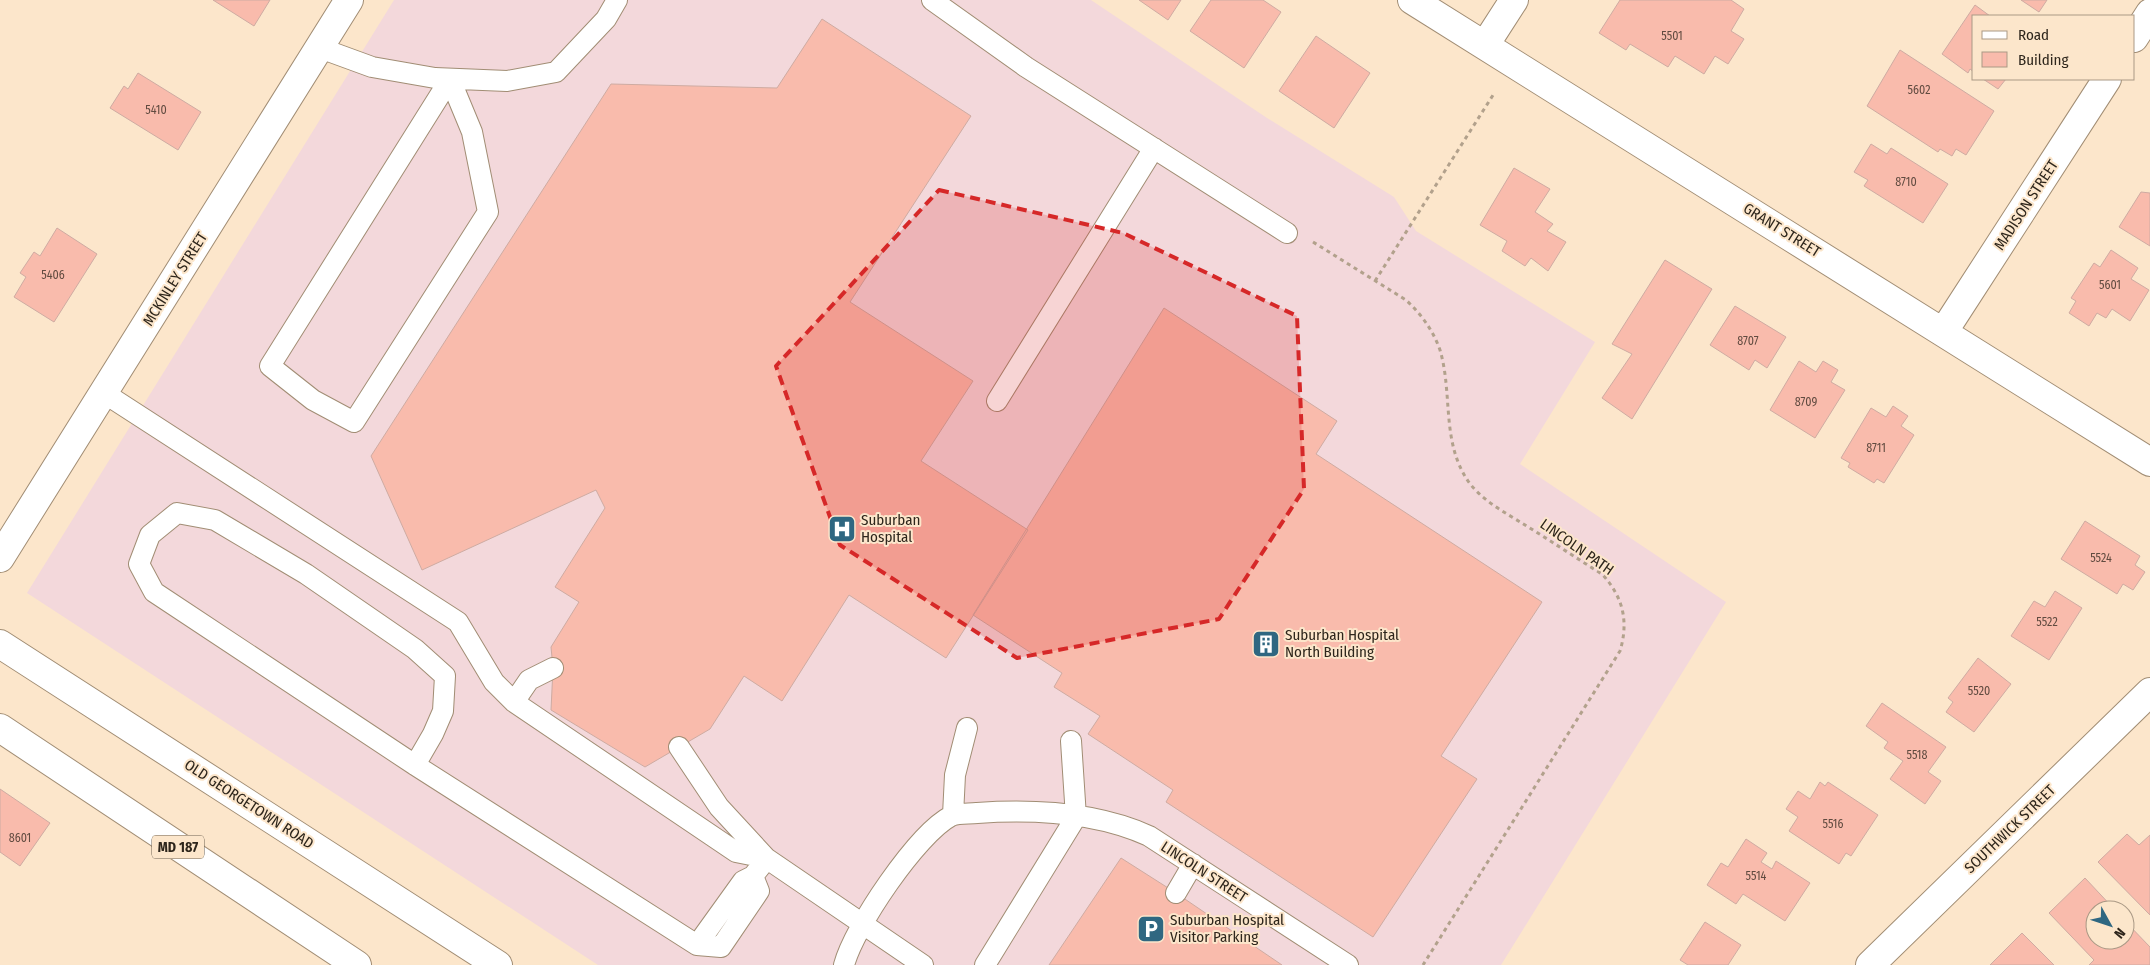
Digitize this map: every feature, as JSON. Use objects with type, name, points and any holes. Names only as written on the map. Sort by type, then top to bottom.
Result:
[{"type":"street","name":"MCKINLEY STREET","points":[[0,558],[349,0]]},
{"type":"street","name":"GRANT STREET","points":[[1412,0],[1944,331],[2150,462]]},
{"type":"street","points":[[1485,46],[1514,0]]},
{"type":"street","points":[[2135,36],[2150,13]]},
{"type":"street","name":"MADISON STREET","points":[[1944,331],[2106,80]]},
{"type":"street","name":"OLD GEORGETOWN ROAD","points":[[0,644],[498,965]]},
{"type":"street","name":"SOUTHWICK STREET","points":[[1870,965],[2150,692]]},
{"type":"street","name":"MD 187","points":[[0,728],[357,965]]},
{"type":"lane","points":[[320,48],[372,67],[435,78],[507,81],[556,72],[606,19],[618,0]]},
{"type":"lane","points":[[932,0],[1026,68],[1287,233]]},
{"type":"lane","points":[[450,79],[472,132],[488,212],[354,422],[313,400],[270,366],[450,79]]},
{"type":"lane","points":[[997,401],[1154,148]]},
{"type":"lane","points":[[104,393],[458,622],[494,682],[514,702],[736,852],[766,858]]},
{"type":"lane","points":[[415,765],[433,734],[443,711],[445,676],[415,649],[306,574],[215,520],[177,513],[150,535],[139,564],[154,592],[415,765],[696,945],[743,881],[753,876],[766,858]]},
{"type":"lane","points":[[514,702],[530,680],[553,668]]},
{"type":"lane","points":[[844,965],[847,953],[862,924],[922,838],[953,815],[955,775],[967,728]]},
{"type":"lane","points":[[985,965],[1076,817],[1071,740]]},
{"type":"lane","points":[[679,746],[718,807],[766,858],[922,965]]},
{"type":"lane","name":"LINCOLN STREET","points":[[953,815],[1016,810],[1102,819],[1124,825],[1148,836],[1193,864],[1348,965]]},
{"type":"lane","points":[[1176,893],[1193,864]]},
{"type":"path","points":[[1375,282],[1496,90],[1509,81],[1518,66]]},
{"type":"path","name":"LINCOLN PATH","points":[[1287,233],[1311,240],[1406,300],[1425,320],[1433,333],[1443,363],[1449,431],[1453,448],[1469,482],[1482,496],[1503,511],[1602,574],[1611,584],[1621,602],[1625,620],[1620,651],[1423,965]]},
{"type":"highlighted area","points":[[939,190],[1123,233],[1297,316],[1304,489],[1219,619],[1017,658],[840,545],[776,366]]},
{"type":"shaded area","name":"Suburban Hospital","points":[[394,0],[1091,0],[1267,118],[1394,197],[1416,231],[1595,342],[1520,464],[1726,602],[1501,965],[598,965],[27,593]]},
{"type":"building","points":[[213,0],[270,0],[254,26]]},
{"type":"building","points":[[1139,0],[1181,0],[1168,20]]},
{"type":"building","points":[[1211,0],[1263,0],[1281,12],[1244,68],[1190,31]]},
{"type":"building","points":[[1620,0],[1731,0],[1744,9],[1731,31],[1744,39],[1728,64],[1715,56],[1704,74],[1675,56],[1668,67],[1630,44],[1626,50],[1599,33]]},
{"type":"building","points":[[2021,0],[2047,0],[2039,12]]},
{"type":"building","points":[[1975,5],[1989,15],[1972,15],[1972,70],[1970,69],[1968,73],[1942,54]]},
{"type":"building","points":[[822,19],[971,116],[850,302],[973,381],[921,461],[1028,530],[946,658],[849,595],[782,701],[744,676],[710,729],[645,767],[551,710],[553,668],[551,647],[579,602],[555,587],[605,508],[596,490],[422,570],[371,456],[611,84],[777,88]]},
{"type":"building","points":[[1316,36],[1370,73],[1334,128],[1279,91]]},
{"type":"building","points":[[1900,50],[1994,111],[1966,155],[1956,149],[1952,156],[1940,149],[1938,152],[1867,106]]},
{"type":"building","points":[[138,73],[201,112],[178,150],[110,108],[124,86],[128,89]]},
{"type":"building","points":[[1984,80],[2005,80],[1998,89]]},
{"type":"building","points":[[1871,144],[1887,154],[1891,148],[1948,184],[1923,223],[1864,186],[1868,180],[1854,172]]},
{"type":"building","points":[[1514,168],[1550,189],[1535,212],[1553,224],[1547,231],[1566,242],[1548,271],[1531,258],[1525,266],[1502,251],[1507,241],[1480,225]]},
{"type":"building","points":[[2141,192],[2150,193],[2150,246],[2119,227]]},
{"type":"building","points":[[57,228],[97,254],[54,322],[14,297],[26,277],[20,273],[34,252],[40,256]]},
{"type":"building","points":[[2111,250],[2138,268],[2131,279],[2149,290],[2130,321],[2112,309],[2106,318],[2097,313],[2089,326],[2069,313],[2076,301],[2071,298],[2094,263],[2100,267]]},
{"type":"building","points":[[1665,260],[1712,289],[1632,419],[1602,398],[1632,354],[1612,344]]},
{"type":"building","points":[[1735,306],[1786,337],[1767,368],[1755,360],[1749,370],[1710,345]]},
{"type":"building","name":"Suburban Hospital North Building","points":[[1164,308],[1337,421],[1316,454],[1542,602],[1441,756],[1477,779],[1373,937],[1166,802],[1173,790],[1088,734],[1100,716],[1054,687],[1062,673],[973,615]]},
{"type":"building","points":[[1799,361],[1816,372],[1823,361],[1838,370],[1831,382],[1845,390],[1815,438],[1770,410]]},
{"type":"building","points":[[1893,406],[1908,416],[1901,426],[1914,435],[1884,483],[1877,479],[1874,483],[1848,467],[1850,463],[1841,458],[1871,408],[1886,417]]},
{"type":"building","points":[[2085,521],[2140,556],[2135,565],[2145,572],[2133,590],[2123,584],[2117,594],[2061,559]]},
{"type":"building","points":[[2055,591],[2082,608],[2049,660],[2011,636],[2034,601],[2045,607]]},
{"type":"building","points":[[1978,658],[2011,684],[1974,732],[1946,712],[1953,702],[1948,698]]},
{"type":"building","points":[[1882,703],[1946,747],[1928,772],[1941,781],[1925,804],[1890,779],[1903,761],[1884,748],[1888,742],[1866,726]]},
{"type":"building","points":[[1820,782],[1825,786],[1828,782],[1878,815],[1851,856],[1846,853],[1839,864],[1789,831],[1798,817],[1786,809],[1798,791],[1810,799]]},
{"type":"building","points":[[0,789],[50,823],[20,866],[0,852]]},
{"type":"building","points":[[2127,834],[2139,845],[2150,835],[2150,915],[2098,862]]},
{"type":"building","points":[[1746,839],[1767,853],[1761,862],[1772,869],[1776,861],[1810,883],[1785,921],[1743,894],[1736,904],[1707,885],[1721,863],[1728,867]]},
{"type":"building","name":"Suburban Hospital Visitor Parking","points":[[1121,858],[1176,893],[1282,965],[1049,965]]},
{"type":"building","points":[[2085,878],[2106,900],[2085,900],[2085,950],[2135,950],[2135,931],[2150,947],[2150,965],[2089,965],[2094,960],[2049,913]]},
{"type":"building","points":[[1705,922],[1741,945],[1728,965],[1688,965],[1680,960]]},
{"type":"building","points":[[2022,933],[2054,965],[1990,965]]},
{"type":"place","name":"Suburban Hospital","points":[[842,529]]},
{"type":"place","name":"Suburban Hospital North Building","points":[[1266,644]]},
{"type":"place","name":"Suburban Hospital Visitor Parking","points":[[1151,929]]}]
